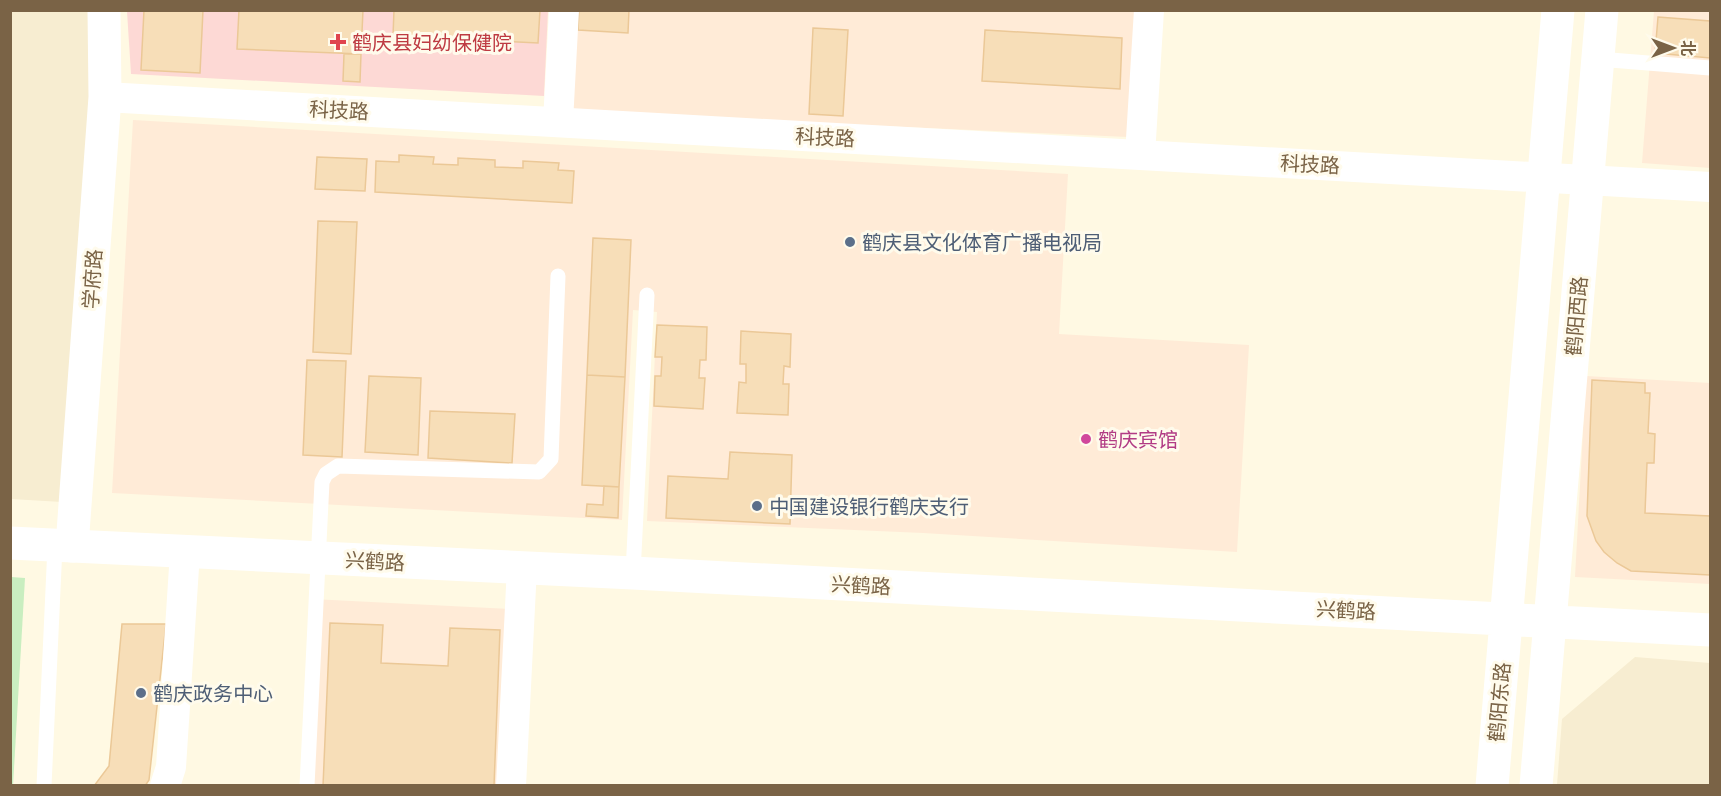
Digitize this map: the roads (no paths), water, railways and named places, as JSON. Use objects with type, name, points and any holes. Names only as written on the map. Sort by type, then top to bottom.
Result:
[{"type":"main road","name":"学府路","points":[[64,546],[105,97],[104,10]]},
{"type":"main road","points":[[1506,619],[1558,10]]},
{"type":"main road","name":"鹤阳西路","points":[[1550,621],[1602,10]]},
{"type":"main road","name":"兴鹤路","points":[[10,543],[522,567],[1710,630]]},
{"type":"main road","name":"鹤阳东路","points":[[1492,786],[1506,619]]},
{"type":"main road","points":[[1536,786],[1550,621]]},
{"type":"street","points":[[558,122],[564,10]]},
{"type":"street","points":[[1140,154],[1149,10]]},
{"type":"street","name":"科技路","points":[[105,97],[1710,187]]},
{"type":"street","points":[[165,786],[171,767],[185,552]]},
{"type":"street","points":[[511,786],[522,567]]},
{"type":"lane","points":[[1598,59],[1710,68]]},
{"type":"lane","points":[[307,786],[322,482],[326,474],[338,466],[539,472],[551,459],[558,276]]},
{"type":"lane","points":[[633,573],[646,295]]},
{"type":"lane","points":[[44,786],[64,546]]},
{"type":"place","name":"鹤庆县妇幼保健院","points":[[338,42]]},
{"type":"place","name":"鹤庆县文化体育广播电视局","points":[[850,242]]},
{"type":"place","name":"鹤庆宾馆","points":[[1086,439]]},
{"type":"place","name":"中国建设银行鹤庆支行","points":[[757,506]]},
{"type":"place","name":"鹤庆政务中心","points":[[141,693]]}]
